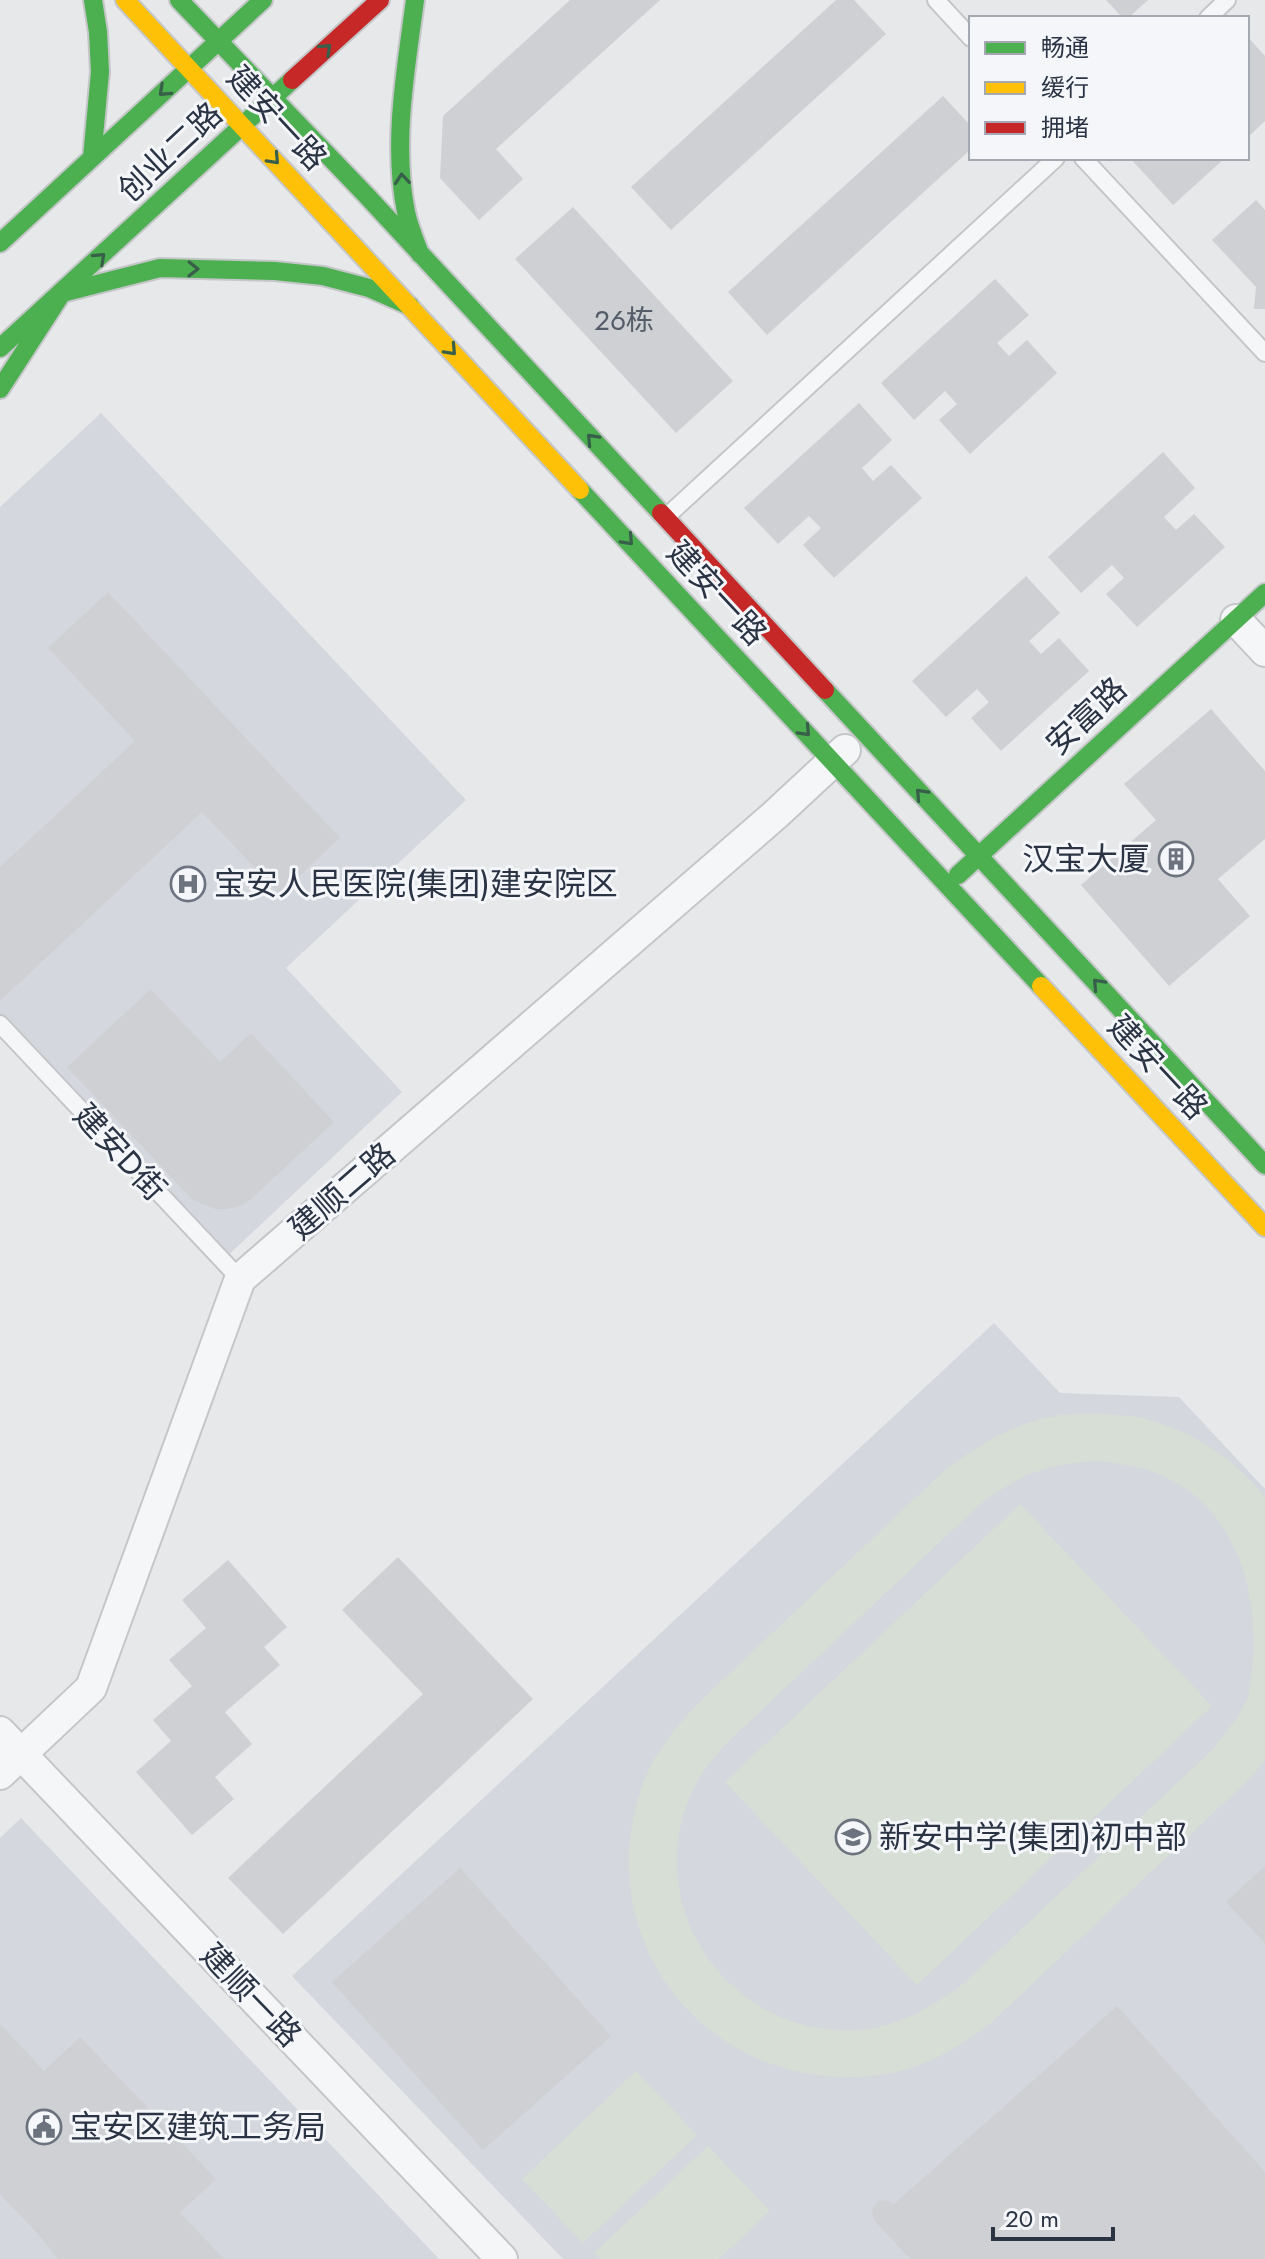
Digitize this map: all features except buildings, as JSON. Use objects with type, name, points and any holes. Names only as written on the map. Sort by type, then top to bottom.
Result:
[{"type":"main road","points":[[92,158],[100,72],[93,0]]},
{"type":"main road","name":"建安一路","points":[[125,0],[1265,1227]]},
{"type":"main road","name":"建安一路","points":[[179,0],[420,254],[1265,1165]]},
{"type":"main road","name":"创业二路","points":[[3,239],[263,0]]},
{"type":"main road","name":"创业二路","points":[[0,348],[380,0]]},
{"type":"main road","points":[[415,0],[401,127],[401,167],[405,210],[420,254]]},
{"type":"main road","points":[[0,389],[62,293],[160,268],[275,271],[323,276],[369,288],[410,306]]},
{"type":"main road","name":"安富路","points":[[948,884],[1265,593]]},
{"type":"street","points":[[1236,620],[1265,651]]},
{"type":"street","name":"建顺二路","points":[[11,1764],[91,1688],[240,1279],[763,825],[865,732]]},
{"type":"street","name":"建顺一路","points":[[0,1732],[11,1764],[502,2259]]},
{"type":"lane","points":[[936,0],[969,36]]},
{"type":"lane","points":[[1210,16],[1227,0]]},
{"type":"lane","points":[[665,518],[1054,160]]},
{"type":"lane","points":[[1085,160],[1265,353]]},
{"type":"lane","name":"建安D街","points":[[0,1024],[240,1279]]},
{"type":"shaded area","name":"宝安人民医院(集团)建安院区","points":[[101,413],[466,800],[286,968],[402,1092],[222,1261],[0,1025],[0,507]]},
{"type":"shaded area","name":"新安中学(集团)初中部","points":[[994,1323],[1060,1393],[1179,1397],[1265,1489],[1265,2259],[563,2259],[292,1976]]},
{"type":"shaded area","points":[[1099,1413],[1142,1418],[1195,1438],[1226,1458],[1265,1497],[1265,1761],[993,2021],[954,2048],[926,2063],[880,2075],[818,2075],[762,2061],[714,2033],[674,1994],[646,1947],[631,1894],[630,1836],[650,1766],[695,1706],[945,1470],[984,1444],[1025,1424],[1061,1415]],"holes":[[[1098,1461],[1131,1466],[1163,1476],[1191,1493],[1213,1514],[1230,1540],[1243,1569],[1253,1633],[1253,1665],[1248,1697],[1240,1712],[1210,1752],[963,1984],[935,2003],[890,2024],[857,2030],[798,2023],[760,2006],[728,1982],[703,1951],[686,1915],[677,1876],[679,1835],[691,1794],[699,1779],[730,1740],[977,1507],[1006,1486],[1033,1473],[1063,1465]]]},
{"type":"shaded area","points":[[1020,1504],[1212,1706],[917,1985],[725,1782]]},
{"type":"shaded area","points":[[21,1818],[439,2259],[0,2259],[0,1838]]},
{"type":"shaded area","points":[[636,2071],[697,2135],[583,2243],[522,2179]]},
{"type":"shaded area","points":[[708,2146],[770,2211],[719,2259],[600,2259],[594,2253]]},
{"type":"traffic: fast","points":[[92,158],[100,72],[93,0]]},
{"type":"traffic: fast","points":[[179,0],[366,195],[661,513]]},
{"type":"traffic: fast","points":[[0,243],[263,0]]},
{"type":"traffic: fast","points":[[415,0],[402,106],[400,159],[406,212],[420,254]]},
{"type":"traffic: fast","points":[[0,348],[292,80]]},
{"type":"traffic: fast","points":[[0,389],[62,293],[160,268],[275,271],[323,276],[369,288],[410,306]]},
{"type":"traffic: fast","points":[[580,490],[1041,986]]},
{"type":"traffic: fast","points":[[958,875],[1265,593]]},
{"type":"traffic: fast","points":[[825,690],[1265,1165]]},
{"type":"traffic: slow","points":[[125,0],[580,490]]},
{"type":"traffic: slow","points":[[1041,986],[1265,1227]]},
{"type":"traffic: jam","points":[[292,80],[380,0]]},
{"type":"traffic: jam","points":[[661,513],[825,690]]},
{"type":"place","name":"汉宝大厦","points":[[1176,859]]},
{"type":"place","name":"宝安人民医院(集团)建安院区","points":[[188,884]]},
{"type":"place","name":"新安中学(集团)初中部","points":[[853,1837]]},
{"type":"place","name":"宝安区建筑工务局","points":[[44,2127]]}]
